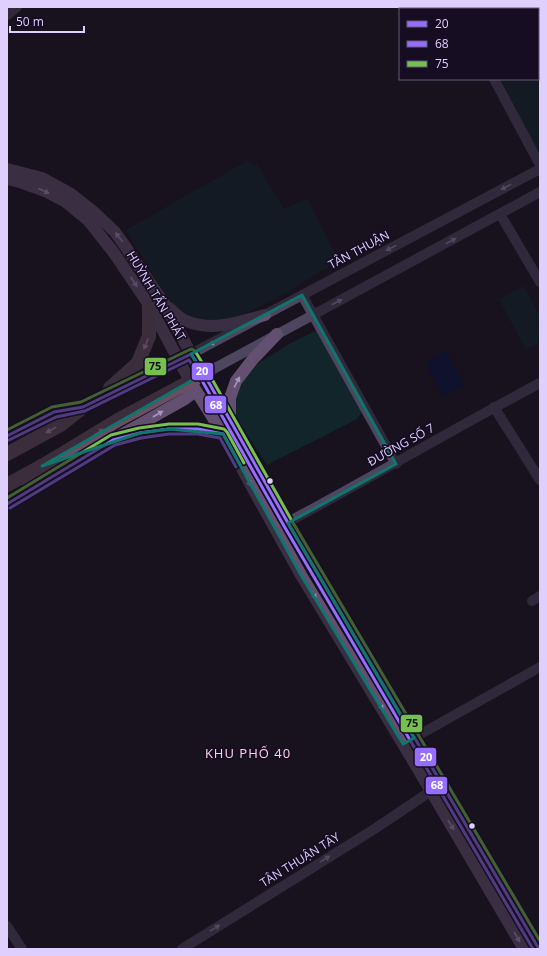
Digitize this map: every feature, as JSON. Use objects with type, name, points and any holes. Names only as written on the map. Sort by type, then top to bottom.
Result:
[{"type":"highway","points":[[99,398],[138,363],[149,336],[149,305]]},
{"type":"highway","points":[[7,454],[62,424],[83,407],[99,398],[185,357]]},
{"type":"highway","points":[[7,484],[42,466],[118,420],[193,386],[204,374]]},
{"type":"highway","points":[[26,492],[42,466],[113,440],[140,433],[169,429],[198,429],[223,434]]},
{"type":"main road","name":"HUỲNH TẤN PHÁT","points":[[7,169],[42,178],[71,194],[95,213],[115,232],[126,246],[165,305],[185,357],[193,386],[223,434],[302,575],[524,949]]},
{"type":"main road","name":"HUỲNH TẤN PHÁT","points":[[7,179],[45,191],[66,202],[88,220],[114,253],[185,357],[204,374],[288,523],[539,949]]},
{"type":"main road","points":[[165,305],[185,321],[204,326],[230,325],[265,315]]},
{"type":"main road","points":[[230,420],[230,398],[236,381],[253,359],[277,334]]},
{"type":"main road","points":[[7,504],[113,440],[185,399],[193,386]]},
{"type":"main road","points":[[7,436],[54,412],[83,407]]},
{"type":"street","points":[[7,15],[17,7]]},
{"type":"street","points":[[495,80],[540,165]]},
{"type":"street","name":"TÂN THUẬN","points":[[185,357],[540,169]]},
{"type":"street","points":[[204,374],[540,192]]},
{"type":"street","points":[[500,214],[540,282]]},
{"type":"street","points":[[302,295],[396,464]]},
{"type":"street","name":"ĐƯỜNG SỐ 7","points":[[275,529],[396,464],[494,407],[540,383]]},
{"type":"street","points":[[494,407],[540,480]]},
{"type":"street","points":[[403,744],[540,667]]},
{"type":"street","name":"TÂN THUẬN TÂY","points":[[182,949],[376,828],[431,791]]},
{"type":"street","points":[[7,926],[22,949]]},
{"type":"highlighted area","points":[[302,295],[396,464],[288,523],[414,738],[403,744],[301,575],[223,434],[169,429],[140,433],[42,466],[203,374],[191,354]]},
{"type":"shaded area","points":[[540,7],[540,149],[537,150],[501,80],[539,80],[539,8],[489,8]]},
{"type":"shaded area","points":[[247,161],[258,166],[284,209],[307,199],[339,260],[277,298],[240,316],[215,321],[194,319],[184,315],[168,300],[126,230]]},
{"type":"shaded area","points":[[524,286],[540,316],[540,342],[526,350],[499,299]]},
{"type":"shaded area","points":[[317,330],[363,411],[357,419],[267,465],[233,413],[238,383],[257,364],[289,344]]},
{"type":"shaded area","points":[[447,351],[464,385],[443,396],[425,363]]},
{"type":"transit line","name":"75","points":[[7,430],[52,407],[81,402],[189,350],[192,349],[195,351],[292,521],[540,941]]},
{"type":"transit line","name":"20","points":[[7,436],[54,412],[83,407],[191,354],[204,374],[288,523],[539,949]]},
{"type":"transit line","name":"68","points":[[9,440],[56,417],[85,411],[189,360],[284,526],[533,949]]},
{"type":"transit line","name":"75","points":[[7,498],[111,435],[139,428],[169,424],[198,424],[224,429],[244,463]]},
{"type":"transit line","name":"20","points":[[7,504],[113,440],[140,433],[169,429],[198,429],[223,434],[240,465]]},
{"type":"transit line","name":"68","points":[[10,508],[115,445],[141,438],[169,434],[198,434],[220,438],[236,467]]},
{"type":"district","name":"KHU PHỐ 40","points":[[248,753]]}]
